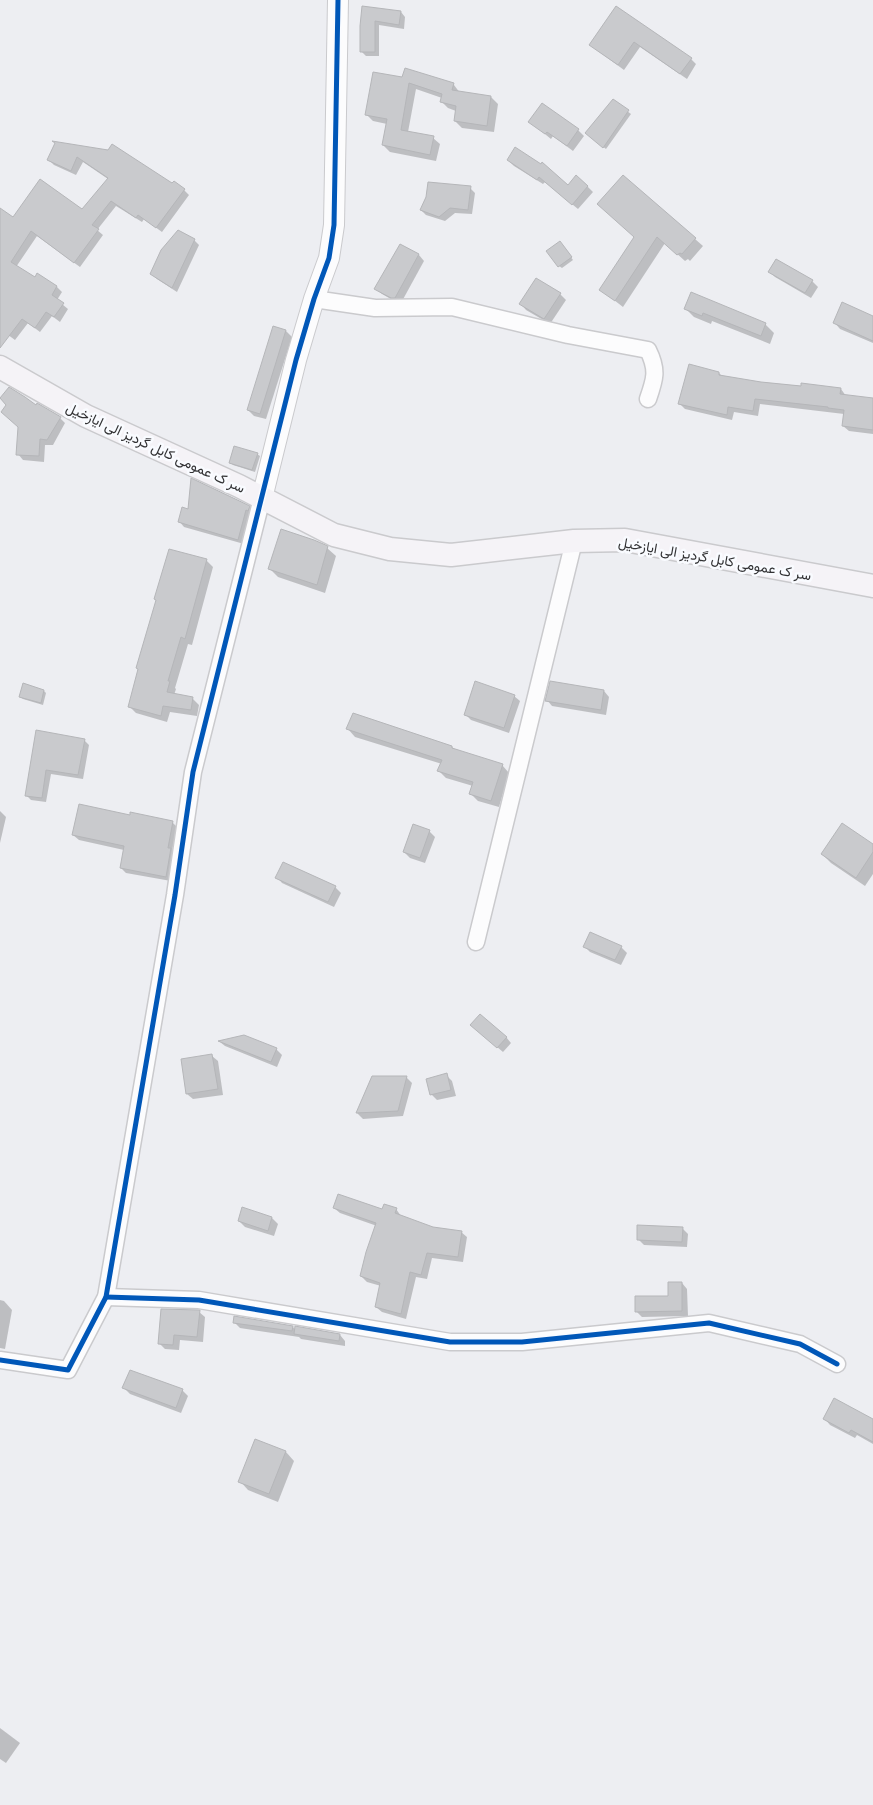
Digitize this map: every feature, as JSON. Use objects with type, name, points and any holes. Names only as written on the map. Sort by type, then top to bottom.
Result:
[{"type":"main road","name":"سر ک عمومی کابل گردیز الی ایازخیل","points":[[0,367],[86,416],[239,486],[334,536],[390,549],[451,555],[574,541],[625,540],[873,586]]},
{"type":"street","points":[[0,1360],[68,1370],[106,1297],[173,904],[193,772],[296,360],[314,299],[329,258],[334,226],[338,0]]},
{"type":"street","points":[[314,299],[376,308],[452,307],[568,335],[648,350],[654,362],[655,380],[648,399]]},
{"type":"street","points":[[476,942],[574,541]]},
{"type":"street","points":[[106,1297],[199,1300],[450,1342],[522,1342],[709,1322],[800,1344],[837,1364]]},
{"type":"building","points":[[362,6],[401,11],[399,25],[375,21],[375,52],[360,52]]},
{"type":"building","points":[[616,6],[692,58],[680,74],[634,42],[618,65],[589,45]]},
{"type":"building","points":[[405,68],[454,83],[452,90],[491,96],[487,126],[454,121],[456,106],[440,102],[442,94],[409,83],[401,130],[434,136],[430,155],[382,145],[387,119],[365,115],[373,72],[402,77]]},
{"type":"building","points":[[613,99],[629,110],[603,148],[585,133]]},
{"type":"building","points":[[542,103],[579,129],[567,146],[528,122]]},
{"type":"building","points":[[52,141],[108,150],[112,144],[172,183],[174,181],[185,189],[156,228],[138,215],[136,218],[111,201],[92,225],[99,229],[74,263],[31,231],[11,262],[35,277],[37,273],[57,286],[52,295],[64,303],[54,317],[46,312],[35,328],[22,319],[0,348],[0,208],[13,217],[40,179],[82,209],[108,178],[77,157],[71,171],[47,160],[55,143]]},
{"type":"building","points":[[515,147],[541,164],[542,162],[568,185],[576,175],[588,186],[572,205],[539,177],[537,180],[507,160]]},
{"type":"building","points":[[623,175],[696,238],[682,254],[677,255],[657,237],[615,301],[599,290],[634,237],[597,204]]},
{"type":"building","points":[[428,182],[471,186],[468,210],[450,208],[439,217],[420,210],[426,197]]},
{"type":"building","points":[[178,230],[195,239],[172,288],[150,274],[161,250]]},
{"type":"building","points":[[560,241],[572,257],[558,267],[546,251]]},
{"type":"building","points":[[400,244],[419,254],[395,298],[391,298],[374,289]]},
{"type":"building","points":[[776,259],[813,280],[805,293],[768,272]]},
{"type":"building","points":[[536,278],[561,293],[544,319],[519,304]]},
{"type":"building","points":[[691,292],[766,323],[761,336],[703,313],[702,316],[684,309]]},
{"type":"building","points":[[842,302],[873,316],[873,341],[833,323]]},
{"type":"building","points":[[273,326],[286,330],[260,414],[247,410]]},
{"type":"building","points":[[689,364],[719,372],[719,375],[761,382],[801,386],[801,383],[841,388],[840,394],[873,398],[873,430],[842,426],[844,410],[828,407],[755,399],[753,411],[728,407],[727,415],[678,404]]},
{"type":"building","points":[[9,387],[36,405],[37,403],[61,417],[47,440],[40,439],[39,456],[16,455],[18,427],[1,412],[6,405],[0,398]]},
{"type":"building","points":[[234,446],[258,453],[252,470],[229,463]]},
{"type":"building","points":[[191,478],[250,506],[248,511],[246,510],[238,540],[178,522],[182,507],[188,509]]},
{"type":"building","points":[[281,529],[328,546],[317,585],[268,569]]},
{"type":"building","points":[[169,549],[207,559],[185,639],[181,637],[168,681],[170,681],[167,692],[193,697],[191,710],[163,706],[161,716],[128,707],[138,669],[136,668]]},
{"type":"building","points":[[475,681],[515,695],[504,728],[464,715]]},
{"type":"building","points":[[550,681],[604,690],[601,710],[545,701]]},
{"type":"building","points":[[23,683],[44,690],[41,703],[19,697]]},
{"type":"building","points":[[353,713],[503,764],[491,801],[469,794],[473,782],[437,771],[442,760],[346,729]]},
{"type":"building","points":[[36,730],[85,739],[78,775],[46,770],[42,798],[25,796]]},
{"type":"building","points":[[79,804],[130,815],[130,812],[173,821],[168,848],[171,848],[166,877],[120,868],[124,846],[72,835]]},
{"type":"building","points":[[842,823],[873,844],[873,852],[856,878],[821,854]]},
{"type":"building","points":[[413,824],[430,830],[420,858],[403,852]]},
{"type":"building","points":[[283,862],[336,886],[328,902],[275,878]]},
{"type":"building","points":[[590,932],[622,946],[615,960],[583,947]]},
{"type":"building","points":[[480,1014],[507,1037],[497,1048],[470,1025]]},
{"type":"building","points":[[244,1035],[277,1048],[271,1062],[218,1041]]},
{"type":"building","points":[[212,1054],[218,1089],[186,1094],[181,1059]]},
{"type":"building","points":[[447,1073],[451,1090],[430,1095],[426,1079]]},
{"type":"building","points":[[372,1076],[407,1076],[398,1111],[356,1113]]},
{"type":"building","points":[[338,1194],[382,1209],[384,1204],[397,1208],[395,1213],[433,1227],[462,1231],[458,1257],[427,1253],[421,1275],[410,1272],[401,1314],[375,1307],[380,1283],[360,1276],[376,1223],[333,1208]]},
{"type":"building","points":[[242,1207],[272,1217],[268,1231],[238,1221]]},
{"type":"building","points":[[637,1225],[683,1227],[682,1242],[637,1240]]},
{"type":"building","points":[[668,1282],[682,1282],[682,1311],[635,1312],[635,1296],[668,1296]]},
{"type":"building","points":[[161,1309],[200,1310],[197,1337],[174,1335],[173,1345],[158,1344]]},
{"type":"building","points":[[234,1316],[293,1326],[292,1331],[233,1323]]},
{"type":"building","points":[[295,1326],[340,1334],[339,1341],[294,1334]]},
{"type":"building","points":[[130,1370],[183,1389],[176,1408],[122,1388]]},
{"type":"building","points":[[834,1398],[873,1419],[873,1442],[851,1430],[849,1433],[823,1419]]},
{"type":"building","points":[[255,1439],[286,1451],[269,1494],[238,1482]]},
{"type":"cycle path","points":[[0,1360],[68,1370],[106,1297],[175,895],[193,772],[296,360],[314,299],[329,258],[334,225],[338,0]]},
{"type":"cycle path","points":[[106,1297],[199,1300],[450,1342],[522,1342],[709,1323],[800,1344],[837,1364]]}]
